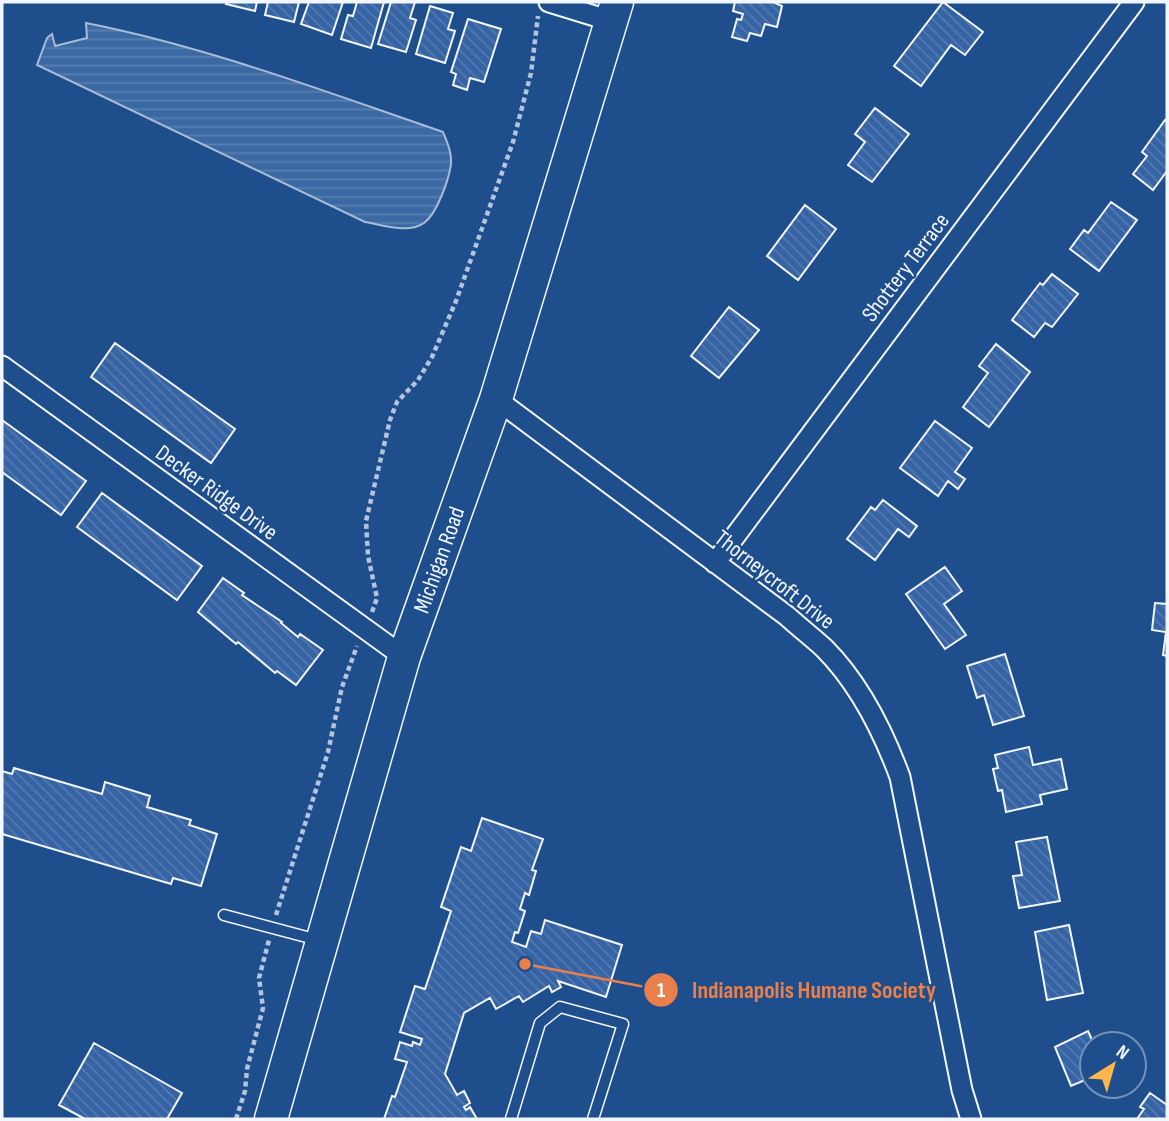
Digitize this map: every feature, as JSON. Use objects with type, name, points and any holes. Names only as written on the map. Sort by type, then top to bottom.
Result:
[{"type":"main road","name":"Michigan Road","points":[[271,1119],[404,657],[496,399],[614,11]]},
{"type":"street","name":"Shottery Terrace","points":[[715,562],[1134,2]]},
{"type":"street","points":[[544,6],[614,11]]},
{"type":"street","name":"Decker Ridge Drive","points":[[2,366],[404,657]]},
{"type":"street","name":"Thorneycroft Drive","points":[[496,399],[787,616],[824,648],[860,694],[891,751],[906,806],[959,1076],[971,1119]]},
{"type":"lane","points":[[224,915],[322,941]]},
{"type":"lane","points":[[512,1119],[540,1023],[560,1007],[623,1024],[593,1119]]},
{"type":"path","points":[[236,1119],[245,1091],[247,1069],[263,1008],[260,978],[272,928],[328,752],[341,687],[377,598],[368,556],[366,521],[390,420],[397,402],[418,380],[432,357],[456,301],[513,142],[531,73],[544,6]]},
{"type":"water","points":[[86,23],[222,57],[443,132],[451,164],[438,204],[424,223],[411,228],[365,222],[37,65],[47,38],[52,34],[55,46],[87,38]]},
{"type":"building","points":[[257,2],[255,11],[226,4]]},
{"type":"building","points":[[268,2],[299,2],[294,22],[265,15]]},
{"type":"building","points":[[309,2],[343,2],[332,35],[301,24]]},
{"type":"building","points":[[357,2],[384,2],[371,48],[341,39],[348,15],[353,16]]},
{"type":"building","points":[[391,2],[415,2],[410,18],[416,20],[406,52],[378,44]]},
{"type":"building","points":[[735,2],[773,2],[782,6],[777,27],[765,24],[761,36],[750,33],[747,41],[732,37],[737,19],[741,20],[743,14],[733,11]]},
{"type":"building","points":[[943,2],[983,32],[965,55],[951,45],[921,86],[894,66]]},
{"type":"building","points":[[430,6],[453,13],[448,29],[455,31],[445,63],[416,54]]},
{"type":"building","points":[[468,19],[501,29],[484,82],[470,78],[467,90],[453,85],[456,74],[451,72]]},
{"type":"building","points":[[875,108],[909,134],[872,182],[848,165],[865,142],[855,134]]},
{"type":"building","points":[[1165,120],[1167,171],[1153,190],[1133,174],[1147,156],[1142,152]]},
{"type":"building","points":[[1111,202],[1137,220],[1099,271],[1070,249],[1084,230],[1088,233]]},
{"type":"building","points":[[805,205],[836,229],[798,280],[767,256]]},
{"type":"building","points":[[1052,274],[1078,294],[1052,327],[1045,323],[1034,337],[1012,320],[1040,283],[1043,285]]},
{"type":"building","points":[[729,307],[759,330],[719,378],[691,356]]},
{"type":"building","points":[[115,343],[235,429],[211,463],[91,377]]},
{"type":"building","points":[[996,344],[1030,372],[989,427],[963,407],[988,373],[979,366]]},
{"type":"building","points":[[2,420],[86,481],[61,515],[2,472]]},
{"type":"building","points":[[935,421],[972,448],[955,472],[965,479],[958,489],[948,481],[938,496],[900,468]]},
{"type":"building","points":[[102,493],[202,566],[177,600],[77,527]]},
{"type":"building","points":[[883,500],[917,526],[909,537],[898,529],[875,560],[847,539],[871,507],[875,510]]},
{"type":"building","points":[[945,567],[962,591],[944,604],[966,635],[945,649],[906,594]]},
{"type":"building","points":[[223,578],[298,637],[300,634],[323,650],[296,685],[277,671],[275,673],[238,642],[236,644],[198,612]]},
{"type":"building","points":[[1155,603],[1167,604],[1167,656],[1163,655],[1166,632],[1152,630]]},
{"type":"building","points":[[1005,654],[1024,716],[993,725],[984,695],[977,698],[967,666]]},
{"type":"building","points":[[1029,747],[1033,765],[1061,759],[1067,789],[1040,795],[1042,804],[1006,812],[1002,790],[998,791],[993,769],[998,768],[995,755]]},
{"type":"building","points":[[14,768],[102,794],[105,782],[150,796],[147,807],[191,820],[189,825],[217,834],[201,886],[173,878],[171,884],[2,834],[2,771],[12,774]]},
{"type":"building","points":[[482,818],[543,839],[532,870],[536,871],[529,895],[525,893],[520,909],[525,911],[512,942],[526,947],[531,931],[541,934],[545,920],[622,945],[606,997],[558,981],[561,987],[552,992],[549,986],[523,1002],[519,996],[496,1009],[490,998],[464,1013],[445,1074],[457,1095],[464,1091],[470,1103],[464,1107],[466,1110],[470,1107],[477,1119],[384,1119],[407,1062],[395,1059],[400,1042],[412,1046],[413,1042],[420,1045],[422,1039],[400,1032],[415,986],[425,989],[451,911],[441,907],[461,847],[471,851]]},
{"type":"building","points":[[1047,837],[1060,901],[1019,908],[1013,876],[1022,875],[1016,842]]},
{"type":"building","points":[[1069,925],[1083,993],[1047,1000],[1035,932]]},
{"type":"building","points":[[1078,1036],[1078,1083],[1071,1086],[1055,1047]]},
{"type":"building","points":[[94,1043],[182,1093],[167,1119],[85,1119],[59,1105]]},
{"type":"building","points":[[1150,1093],[1167,1105],[1167,1119],[1137,1119],[1144,1109],[1140,1107],[1148,1100]]},
{"type":"place","name":"Indianapolis Humane Society","points":[[525,964]]}]
